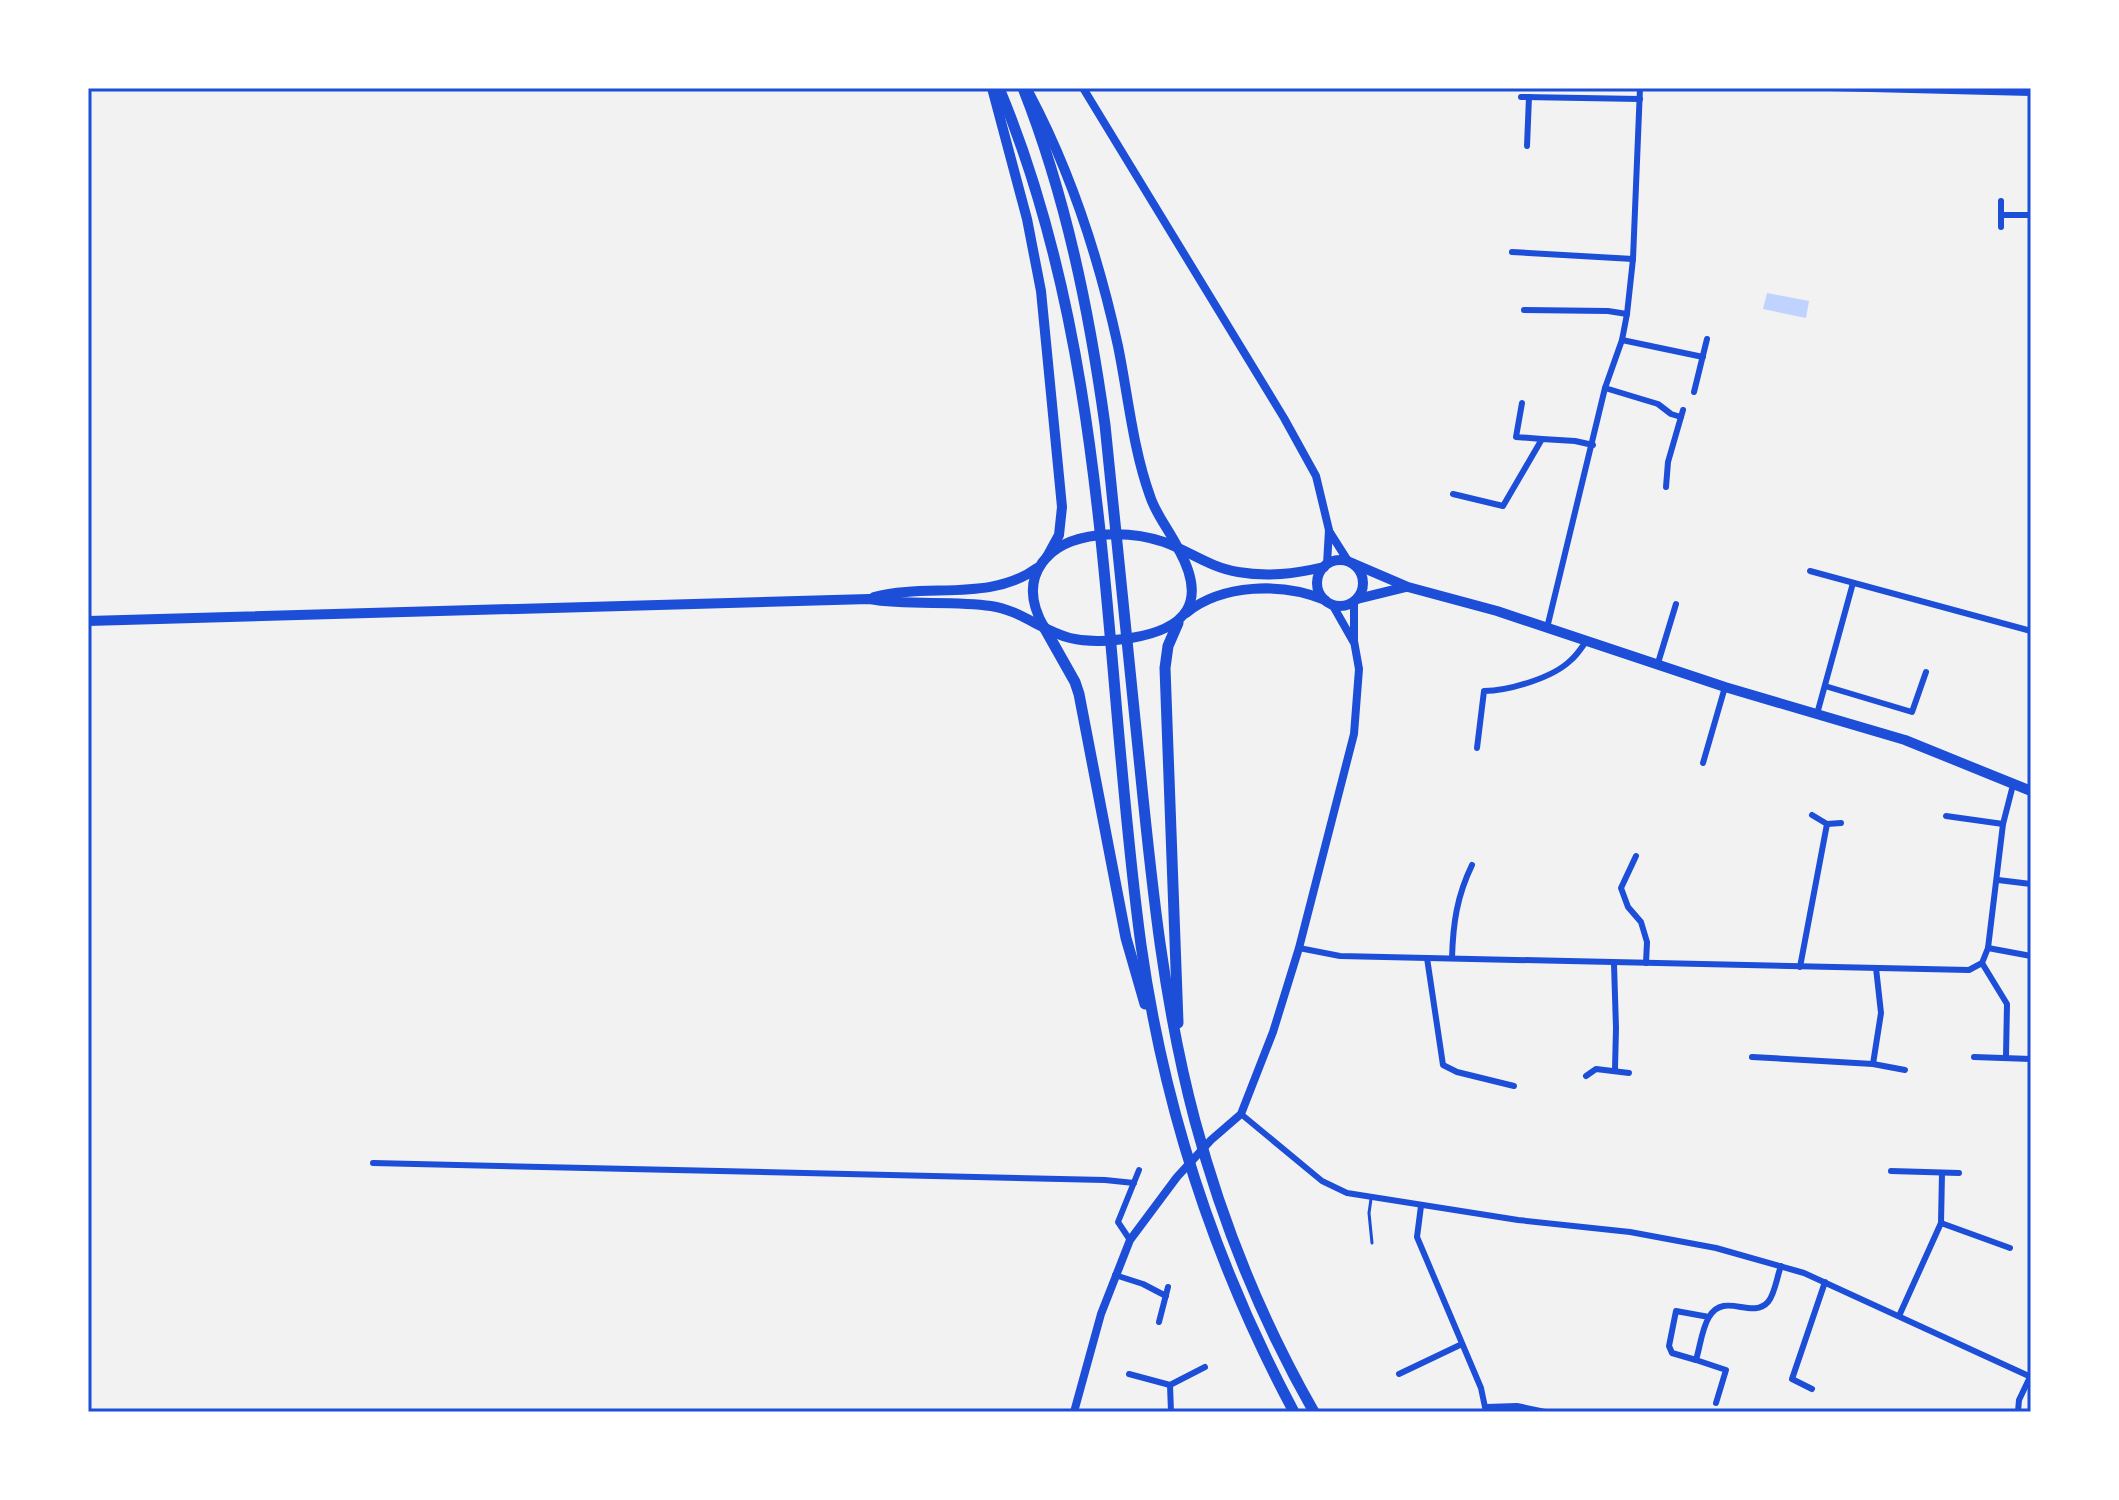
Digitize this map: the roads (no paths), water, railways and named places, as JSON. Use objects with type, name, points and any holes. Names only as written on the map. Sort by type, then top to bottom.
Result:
[{"type":"highway","points":[[999,88],[1045,222],[1069,320],[1079,377],[1100,539],[1134,885],[1159,1046]]},
{"type":"highway","points":[[1025,88],[1067,224],[1096,359],[1156,923],[1178,1048],[1194,1120],[1231,1233],[1263,1310],[1314,1412]]},
{"type":"highway","points":[[1178,1048],[1165,668],[1168,646],[1181,619]]},
{"type":"highway","points":[[1044,627],[1079,694],[1126,938],[1199,1194],[1245,1314],[1294,1412]]},
{"type":"main road","points":[[992,88],[1027,219],[1046,327],[1062,507],[1059,535],[1034,579],[1032,597],[1044,627]]},
{"type":"main road","points":[[1025,88],[1047,128],[1079,206],[1117,342],[1149,494],[1187,565],[1192,585],[1181,619]]},
{"type":"main road","points":[[869,599],[895,592],[1002,586],[1022,578],[1068,544],[1086,538],[1130,536],[1157,540],[1221,568],[1243,573],[1290,575],[1339,560],[1408,587],[1905,740],[2031,791]]},
{"type":"main road","points":[[1350,562],[1363,578],[1363,587],[1356,600]]},
{"type":"main road","points":[[1325,566],[1317,581],[1319,591],[1328,602]]},
{"type":"main road","points":[[88,621],[869,599],[895,603],[990,606],[1020,615],[1070,638],[1097,642],[1138,637],[1181,619],[1209,598],[1230,592],[1298,591],[1343,606],[1408,587]]},
{"type":"street","points":[[1083,88],[1284,418],[1316,476],[1329,530],[1350,562]]},
{"type":"street","points":[[1547,628],[1605,388],[1622,340],[1627,314],[1633,259],[1640,88]]},
{"type":"street","points":[[1830,88],[2031,93]]},
{"type":"street","points":[[1527,146],[1525,97],[1640,99]]},
{"type":"street","points":[[2001,201],[2001,227]]},
{"type":"street","points":[[2001,215],[2031,215]]},
{"type":"street","points":[[1512,252],[1633,259]]},
{"type":"street","points":[[1524,310],[1627,314]]},
{"type":"street","points":[[1694,392],[1707,339]]},
{"type":"street","points":[[1622,340],[1703,357]]},
{"type":"street","points":[[1605,388],[1658,404],[1671,414],[1682,413],[1668,462],[1666,487]]},
{"type":"street","points":[[1522,403],[1516,437],[1593,445]]},
{"type":"street","points":[[1453,494],[1503,506],[1542,439]]},
{"type":"street","points":[[1325,566],[1329,530]]},
{"type":"street","points":[[1810,571],[2031,631]]},
{"type":"street","points":[[1817,715],[1853,583]]},
{"type":"street","points":[[1074,1412],[1101,1314],[1130,1240],[1177,1177],[1220,1131],[1241,1114],[1273,1032],[1299,948],[1354,734],[1359,669],[1354,641],[1356,600]]},
{"type":"street","points":[[1328,602],[1354,641]]},
{"type":"street","points":[[1658,663],[1676,604]]},
{"type":"street","points":[[1477,748],[1484,691],[1506,691],[1542,676],[1570,662],[1587,640]]},
{"type":"street","points":[[1825,686],[1912,712],[1926,672]]},
{"type":"street","points":[[1703,763],[1725,687]]},
{"type":"street","points":[[1299,948],[1340,956],[1969,970],[1982,963],[1988,948],[2003,824],[2013,785]]},
{"type":"street","points":[[1812,815],[1827,824],[1841,823]]},
{"type":"street","points":[[1946,816],[2003,824]]},
{"type":"street","points":[[1800,967],[1827,824]]},
{"type":"street","points":[[1636,856],[1621,888],[1628,907],[1641,922],[1647,942],[1646,963]]},
{"type":"street","points":[[1452,958],[1453,919],[1459,891],[1472,865]]},
{"type":"street","points":[[1998,880],[2031,884]]},
{"type":"street","points":[[1988,948],[2031,956]]},
{"type":"street","points":[[1427,958],[1443,1065],[1457,1072],[1514,1086]]},
{"type":"street","points":[[1982,963],[2007,1004],[2006,1056]]},
{"type":"street","points":[[1614,964],[1615,1069]]},
{"type":"street","points":[[1873,1064],[1881,1013],[1876,968]]},
{"type":"street","points":[[1752,1057],[1873,1064],[1905,1070]]},
{"type":"street","points":[[1974,1057],[2031,1059]]},
{"type":"street","points":[[1586,1076],[1596,1069],[1629,1073]]},
{"type":"street","points":[[1241,1114],[1322,1181],[1347,1193],[1518,1220],[1656,1236],[1716,1248],[1825,1282],[2030,1377],[2019,1400],[2018,1412]]},
{"type":"street","points":[[373,1163],[1134,1183]]},
{"type":"street","points":[[1130,1240],[1118,1222],[1139,1170]]},
{"type":"street","points":[[1891,1171],[1959,1173]]},
{"type":"street","points":[[1899,1316],[1941,1223],[1942,1173]]},
{"type":"street","points":[[1421,1206],[1417,1237],[1486,1410],[1517,1406],[1545,1412]]},
{"type":"street","points":[[1941,1223],[2010,1248]]},
{"type":"street","points":[[1696,1360],[1709,1317],[1719,1307],[1731,1304],[1758,1308],[1764,1305],[1770,1300],[1781,1266]]},
{"type":"street","points":[[1115,1275],[1166,1296]]},
{"type":"street","points":[[1789,1388],[1825,1282]]},
{"type":"street","points":[[1159,1322],[1168,1287]]},
{"type":"street","points":[[1709,1317],[1676,1311],[1669,1346],[1672,1353],[1726,1370],[1716,1403]]},
{"type":"street","points":[[1399,1374],[1462,1344]]},
{"type":"street","points":[[1129,1374],[1170,1385],[1205,1367]]},
{"type":"street","points":[[1792,1379],[1812,1389]]},
{"type":"street","points":[[1170,1385],[1171,1412]]},
{"type":"lane","points":[[1371,1199],[1372,1243]]},
{"type":"water","points":[[1767,293],[1809,301],[1806,318],[1763,309]]}]
